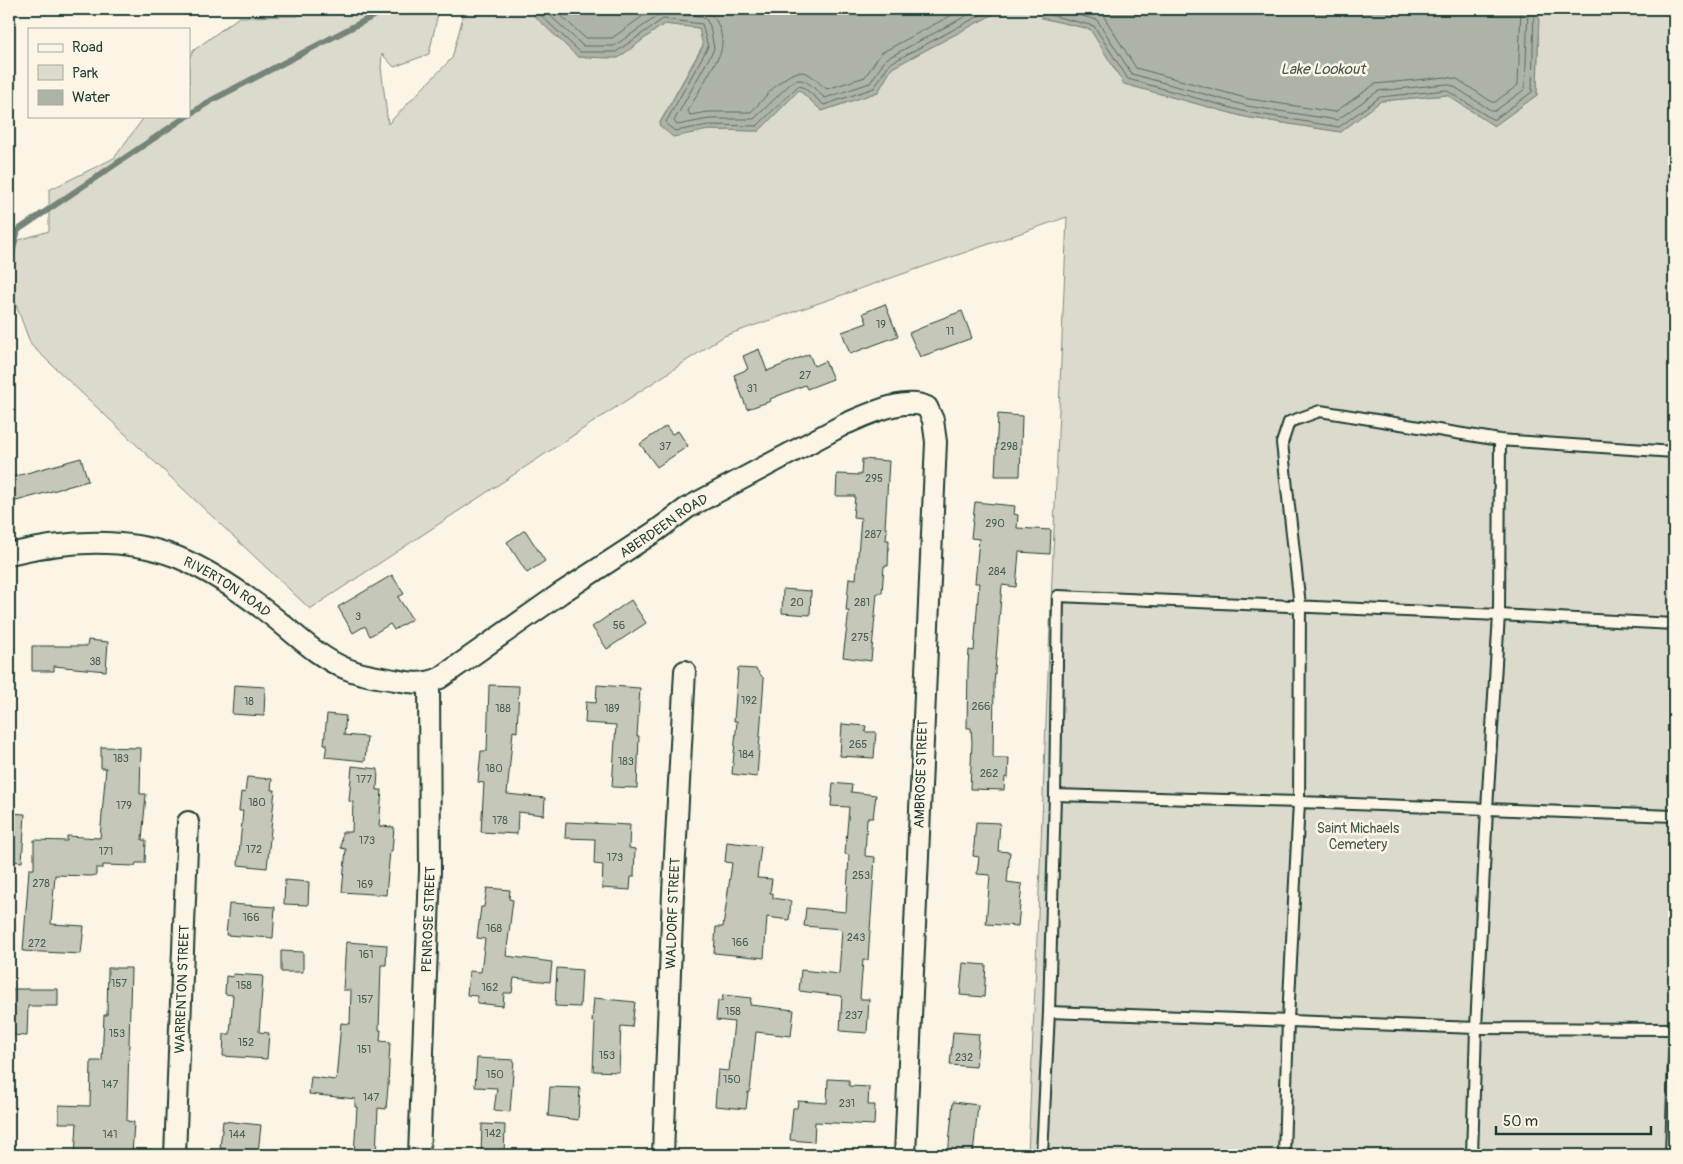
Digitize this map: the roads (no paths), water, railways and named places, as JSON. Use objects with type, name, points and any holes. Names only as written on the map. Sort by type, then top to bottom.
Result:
[{"type":"street","name":"ABERDEEN ROAD","points":[[429,682],[440,678],[561,593],[656,532],[687,508],[846,424],[890,407],[915,404]]},
{"type":"street","name":"AMBROSE STREET","points":[[905,1155],[936,442],[930,410],[927,407],[915,404]]},
{"type":"street","name":"RIVERTON ROAD","points":[[9,554],[55,545],[92,543],[132,546],[175,556],[232,586],[318,652],[347,669],[377,677],[418,683],[429,682]]},
{"type":"street","name":"WALDORF STREET","points":[[663,1155],[673,893],[685,671]]},
{"type":"street","name":"PENROSE STREET","points":[[418,1155],[430,871],[429,682]]},
{"type":"street","name":"WARRENTON STREET","points":[[175,1155],[188,822]]},
{"type":"lane","points":[[1284,1155],[1298,802],[1300,606],[1282,443],[1289,422],[1320,411],[1500,440],[1674,452]]},
{"type":"lane","points":[[1472,1155],[1486,809],[1499,615],[1500,440]]},
{"type":"lane","points":[[1042,1155],[1049,1012],[1058,596],[1674,624]]},
{"type":"lane","points":[[1055,795],[1674,816]]},
{"type":"lane","points":[[1049,1012],[1476,1028],[1674,1030]]},
{"type":"lane","points":[[1671,1155],[1674,1058]]},
{"type":"water","points":[[527,9],[1003,9],[892,68],[878,92],[822,111],[799,90],[759,131],[709,130],[673,137],[659,125],[703,46],[699,28],[664,24],[618,58],[578,57]]},
{"type":"water","name":"Lake Lookout","points":[[1045,9],[1539,9],[1537,95],[1494,126],[1447,95],[1381,101],[1341,132],[1245,117],[1124,84],[1090,29],[1041,18]]},
{"type":"waterway","points":[[190,114],[212,100],[387,9]]},
{"type":"waterway","points":[[9,265],[18,230],[184,118]]},
{"type":"park label","name":"Saint Michaels Cemetery","points":[[1358,836]]}]
